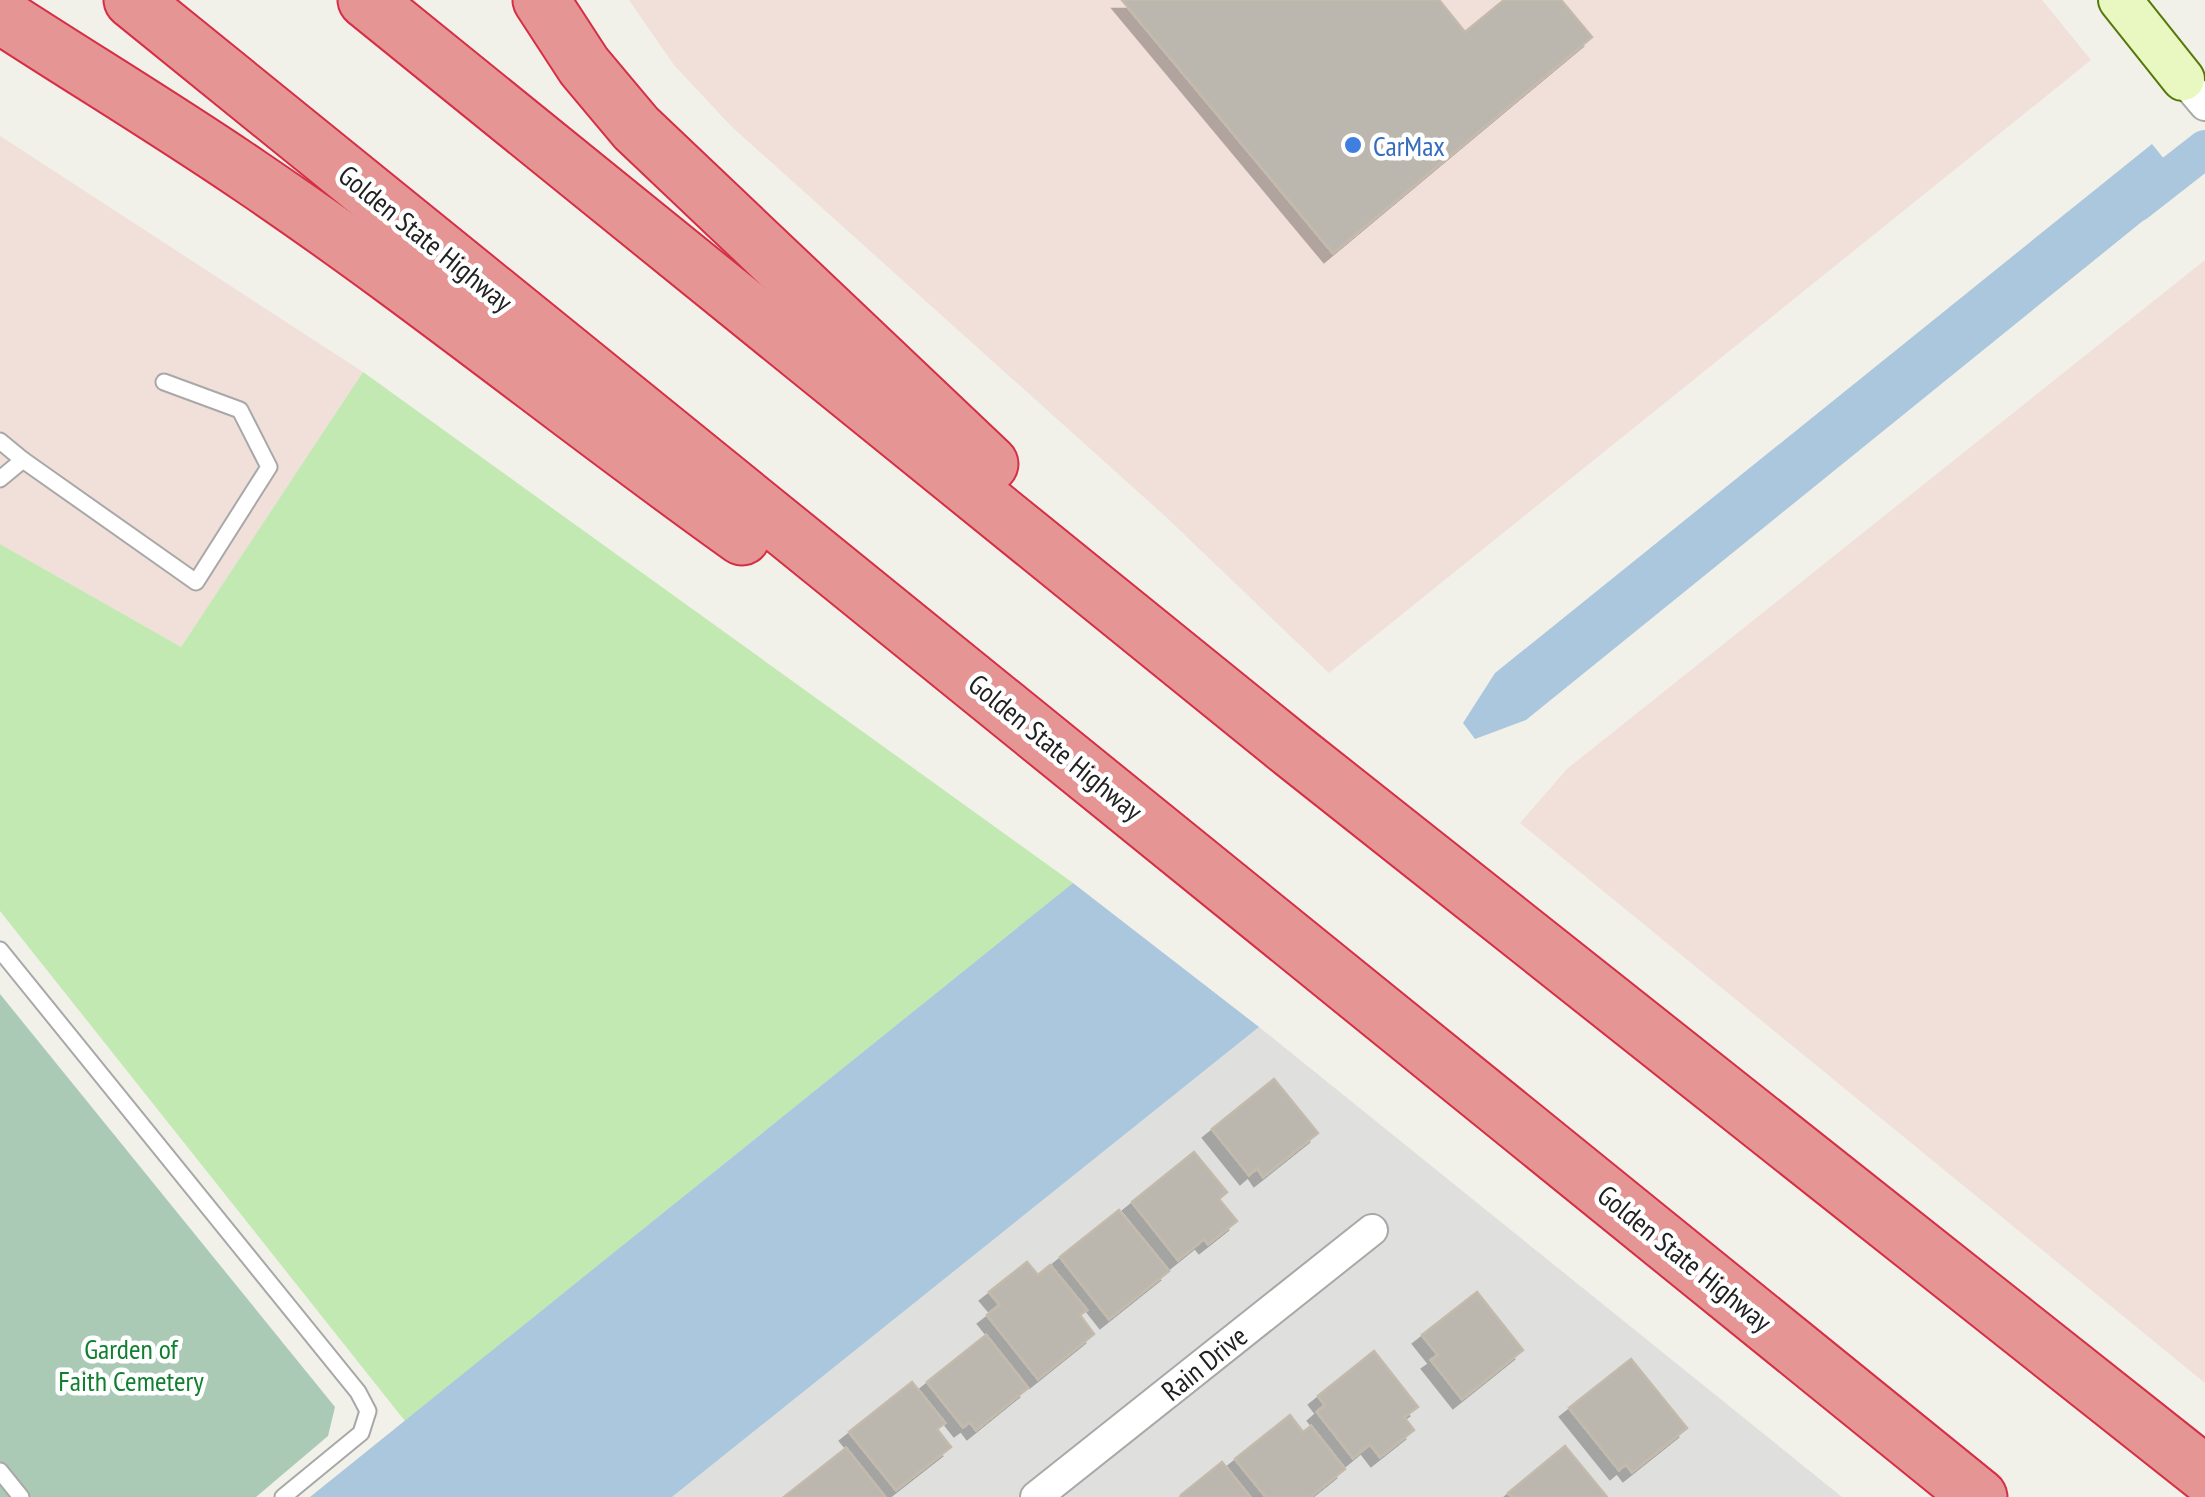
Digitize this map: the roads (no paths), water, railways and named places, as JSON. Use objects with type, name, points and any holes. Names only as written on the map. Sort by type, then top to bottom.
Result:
[{"type":"highway","name":"Golden State Highway","points":[[132,0],[1979,1497]]},
{"type":"highway","points":[[366,0],[1293,751],[2205,1474]]},
{"type":"highway","points":[[541,0],[584,66],[636,128],[1293,751]]},
{"type":"highway","points":[[0,16],[250,176],[427,303],[652,473],[1192,858]]},
{"type":"street","points":[[2120,0],[2194,92]]},
{"type":"street","name":"Rain Drive","points":[[1036,1497],[1372,1230]]},
{"type":"lane","points":[[0,442],[196,582],[269,466],[240,410],[164,382]]},
{"type":"lane","points":[[0,479],[23,460]]},
{"type":"lane","points":[[0,950],[363,1401],[368,1411],[361,1433],[283,1497]]},
{"type":"lane","points":[[0,1471],[21,1497]]},
{"type":"water","points":[[2152,144],[2186,186],[1526,720],[1475,739],[1463,723],[1495,673]]},
{"type":"water","points":[[1073,883],[1259,1027],[672,1497],[310,1497]]},
{"type":"waterway","points":[[2136,203],[2205,149]]},
{"type":"place","name":"CarMax","points":[[1353,145]]},
{"type":"park label","name":"Garden of Faith Cemetery","points":[[131,1364]]}]
